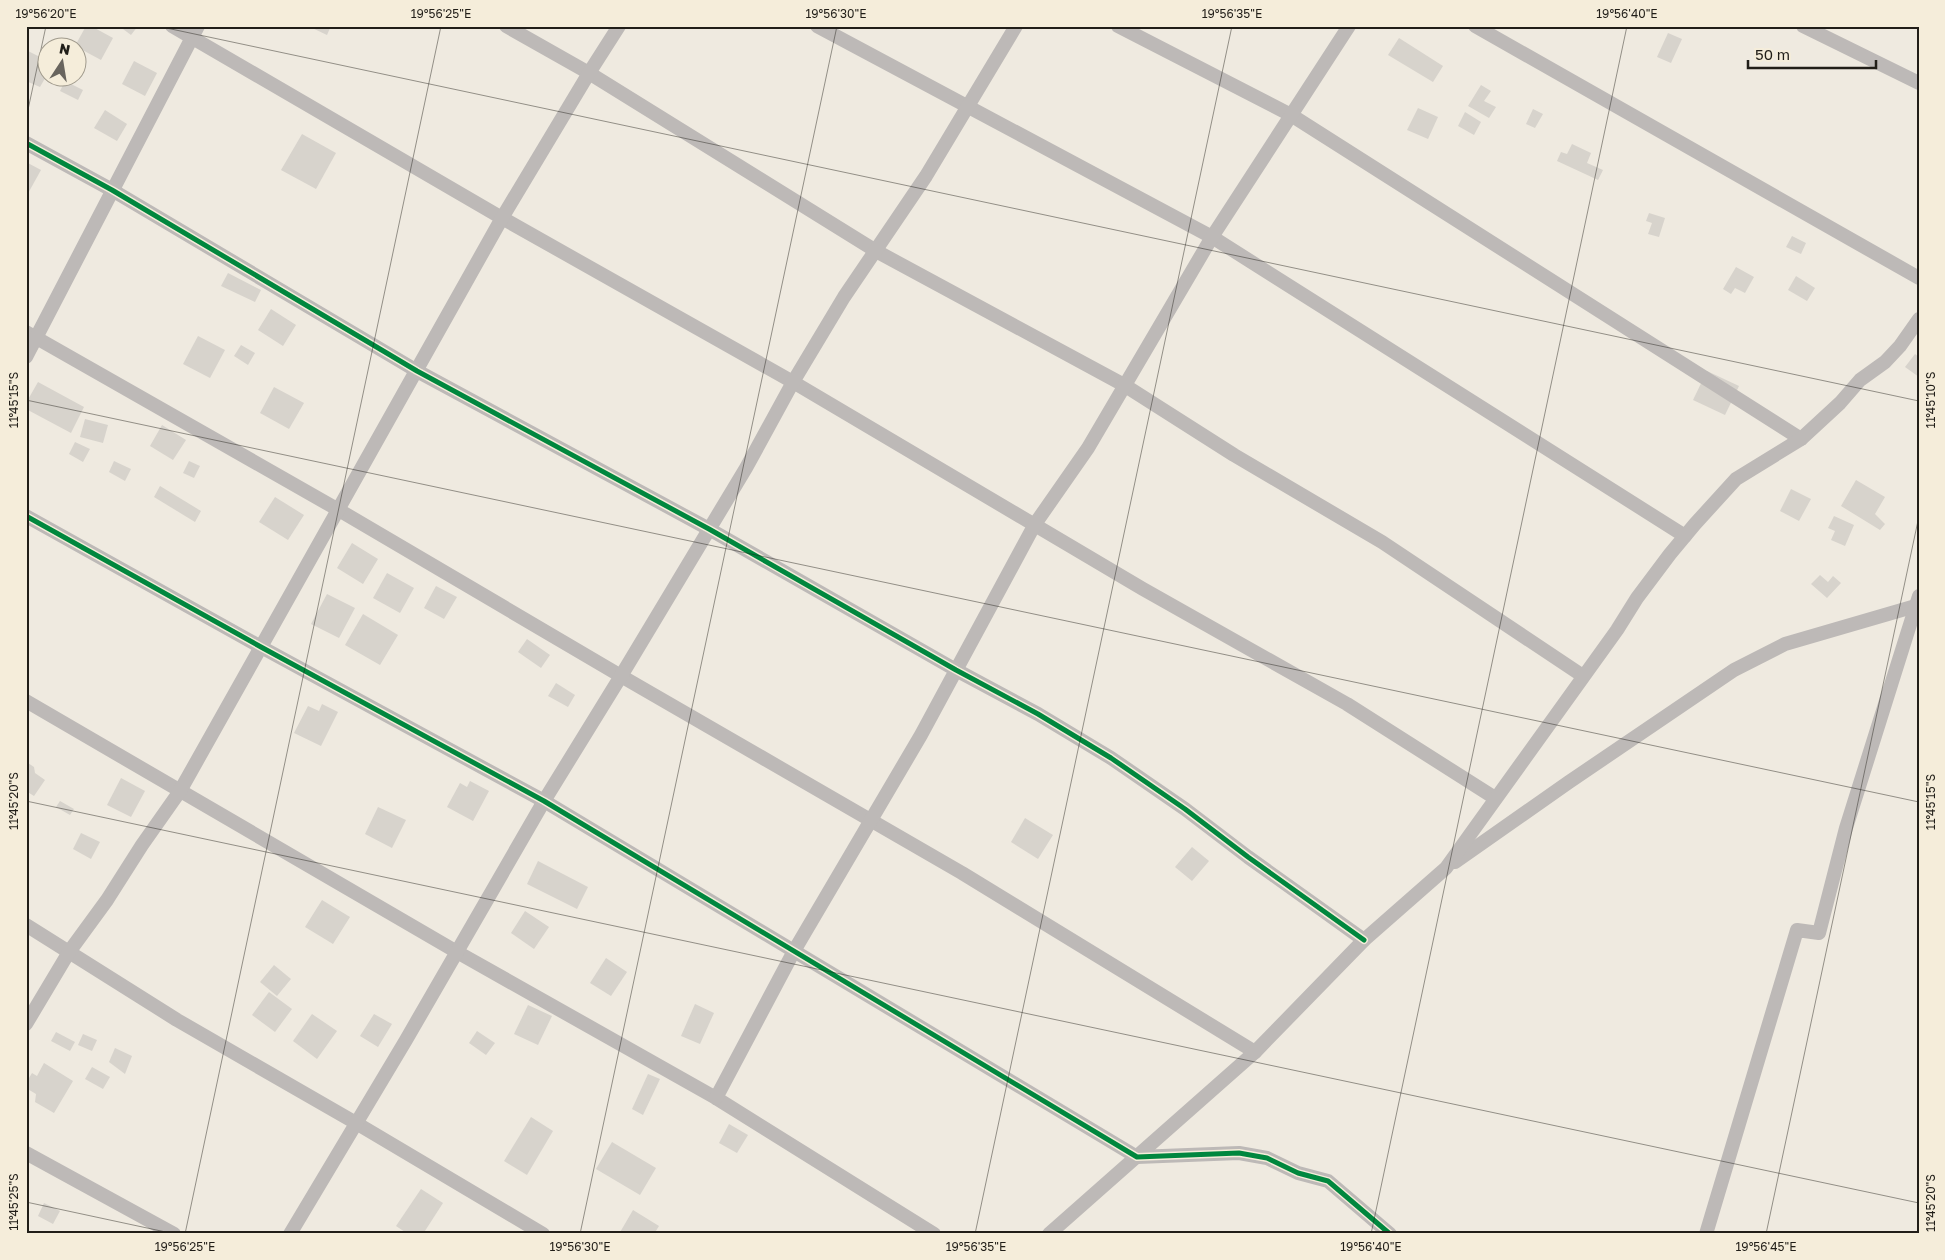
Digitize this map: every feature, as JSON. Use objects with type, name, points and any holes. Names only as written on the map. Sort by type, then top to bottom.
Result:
[{"type":"street","points":[[172,26],[195,32],[502,218],[793,382],[1143,589],[1347,704],[1495,798]]},
{"type":"street","points":[[506,26],[589,73],[876,251],[1124,386],[1382,542],[1583,676]]},
{"type":"street","points":[[26,1024],[69,952],[107,900],[180,790],[502,218],[619,26]]},
{"type":"street","points":[[817,26],[1212,238],[1685,536]]},
{"type":"street","points":[[290,1234],[544,801],[746,468],[793,382],[844,297],[926,176],[1016,26]]},
{"type":"street","points":[[1118,26],[1291,115],[1801,439]]},
{"type":"street","points":[[716,1098],[794,952],[870,819],[921,735],[1035,524],[1088,448],[1212,238],[1349,26]]},
{"type":"street","points":[[1476,26],[1919,278]]},
{"type":"street","points":[[1803,26],[1919,83]]},
{"type":"street","points":[[26,357],[31,335],[112,190],[195,32]]},
{"type":"street","points":[[26,143],[112,190],[416,371],[709,529],[956,670],[1038,714],[1111,758],[1185,809],[1248,857],[1364,940]]},
{"type":"street","points":[[1446,868],[1617,630],[1637,598],[1685,536],[1736,479],[1801,439],[1840,403],[1860,380],[1885,362],[1900,346],[1919,319]]},
{"type":"street","points":[[31,335],[337,509],[621,676],[870,819],[987,888],[1255,1052]]},
{"type":"street","points":[[26,516],[544,801],[1137,1157],[1240,1153],[1267,1158],[1298,1173],[1328,1182],[1390,1234]]},
{"type":"street","points":[[1049,1234],[1255,1052],[1364,940],[1446,868],[1734,670],[1785,644],[1917,602]]},
{"type":"street","points":[[1706,1234],[1797,930],[1819,933],[1846,828],[1917,602]]},
{"type":"street","points":[[26,701],[457,952],[716,1098],[934,1234]]},
{"type":"street","points":[[26,924],[177,1020],[543,1234]]},
{"type":"street","points":[[26,1153],[174,1234]]},
{"type":"building","points":[[86,26],[91,26],[113,38],[101,60],[88,53],[88,38],[79,38]]},
{"type":"building","points":[[125,26],[138,26],[131,35],[123,29]]},
{"type":"building","points":[[308,26],[331,26],[327,35]]},
{"type":"building","points":[[1668,33],[1682,39],[1671,63],[1657,57]]},
{"type":"building","points":[[1399,38],[1443,66],[1433,82],[1388,55]]},
{"type":"building","points":[[26,50],[38,56],[38,86],[26,81]]},
{"type":"building","points":[[134,61],[157,73],[145,96],[122,84]]},
{"type":"building","points":[[1481,85],[1491,91],[1484,101],[1496,107],[1489,118],[1468,106]]},
{"type":"building","points":[[62,88],[79,88],[83,90],[78,100],[60,91]]},
{"type":"building","points":[[1418,108],[1438,117],[1428,139],[1407,130]]},
{"type":"building","points":[[1533,109],[1543,114],[1535,128],[1526,124]]},
{"type":"building","points":[[105,110],[127,124],[117,141],[94,128]]},
{"type":"building","points":[[1465,112],[1481,122],[1474,135],[1458,126]]},
{"type":"building","points":[[302,134],[336,153],[316,189],[281,170]]},
{"type":"building","points":[[1572,144],[1591,153],[1587,163],[1603,170],[1598,180],[1557,161],[1561,152],[1567,154]]},
{"type":"building","points":[[26,162],[41,170],[26,197]]},
{"type":"building","points":[[1649,213],[1665,218],[1659,237],[1648,234],[1652,223],[1646,221]]},
{"type":"building","points":[[1792,236],[1806,243],[1801,254],[1786,247]]},
{"type":"building","points":[[1736,267],[1754,277],[1745,293],[1735,288],[1731,294],[1723,289]]},
{"type":"building","points":[[228,273],[261,290],[255,302],[221,286]]},
{"type":"building","points":[[1796,276],[1815,288],[1807,301],[1788,290]]},
{"type":"building","points":[[271,309],[296,325],[283,346],[258,330]]},
{"type":"building","points":[[198,336],[225,350],[210,378],[183,364]]},
{"type":"building","points":[[241,345],[255,353],[248,365],[234,356]]},
{"type":"building","points":[[1915,354],[1919,357],[1919,377],[1905,367]]},
{"type":"building","points":[[1707,371],[1739,386],[1725,415],[1693,400]]},
{"type":"building","points":[[38,382],[84,407],[71,433],[26,409],[26,403]]},
{"type":"building","points":[[274,387],[304,403],[289,429],[260,413]]},
{"type":"building","points":[[85,419],[108,425],[103,443],[80,437]]},
{"type":"building","points":[[162,425],[186,440],[173,460],[150,446]]},
{"type":"building","points":[[75,442],[90,449],[83,462],[69,454]]},
{"type":"building","points":[[114,461],[131,469],[125,481],[109,472]]},
{"type":"building","points":[[189,461],[200,466],[194,478],[183,473]]},
{"type":"building","points":[[1856,480],[1885,497],[1875,514],[1885,524],[1880,530],[1841,506]]},
{"type":"building","points":[[160,486],[201,511],[195,522],[154,497]]},
{"type":"building","points":[[1791,489],[1811,499],[1799,521],[1780,511]]},
{"type":"building","points":[[275,497],[304,515],[288,540],[259,522]]},
{"type":"building","points":[[1834,516],[1854,525],[1845,546],[1831,540],[1835,531],[1828,528]]},
{"type":"building","points":[[352,543],[378,559],[363,584],[337,568]]},
{"type":"building","points":[[387,573],[414,588],[400,613],[373,598]]},
{"type":"building","points":[[1820,575],[1828,582],[1833,576],[1841,583],[1827,598],[1811,584]]},
{"type":"building","points":[[436,586],[457,597],[444,619],[424,608]]},
{"type":"building","points":[[327,594],[355,608],[339,638],[311,624]]},
{"type":"building","points":[[363,614],[398,635],[380,665],[345,645]]},
{"type":"building","points":[[527,639],[550,655],[541,668],[518,652]]},
{"type":"building","points":[[556,683],[575,695],[568,707],[548,696]]},
{"type":"building","points":[[322,704],[338,712],[321,746],[294,733],[308,706],[319,711]]},
{"type":"building","points":[[28,763],[34,767],[35,773],[45,780],[34,796],[26,791],[26,766]]},
{"type":"building","points":[[121,778],[145,791],[131,817],[107,805]]},
{"type":"building","points":[[470,781],[489,791],[473,821],[447,807],[460,783],[467,787]]},
{"type":"building","points":[[60,801],[74,809],[70,815],[56,807]]},
{"type":"building","points":[[378,807],[406,820],[392,848],[365,834]]},
{"type":"building","points":[[1025,818],[1053,835],[1038,859],[1011,842]]},
{"type":"building","points":[[81,833],[100,842],[91,859],[73,849]]},
{"type":"building","points":[[1192,847],[1209,861],[1192,881],[1175,867]]},
{"type":"building","points":[[538,861],[588,887],[577,909],[527,884]]},
{"type":"building","points":[[322,900],[350,917],[333,944],[305,927]]},
{"type":"building","points":[[525,911],[549,927],[534,949],[511,933]]},
{"type":"building","points":[[606,958],[627,972],[611,996],[590,983]]},
{"type":"building","points":[[274,965],[291,979],[277,996],[260,982]]},
{"type":"building","points":[[269,992],[292,1009],[275,1032],[252,1015]]},
{"type":"building","points":[[695,1004],[714,1013],[700,1044],[681,1036]]},
{"type":"building","points":[[528,1005],[552,1016],[538,1045],[514,1034]]},
{"type":"building","points":[[312,1014],[337,1031],[317,1059],[293,1041]]},
{"type":"building","points":[[374,1014],[392,1024],[378,1047],[360,1036]]},
{"type":"building","points":[[477,1031],[495,1043],[486,1055],[469,1043]]},
{"type":"building","points":[[56,1032],[75,1042],[70,1051],[51,1041]]},
{"type":"building","points":[[83,1034],[97,1040],[92,1051],[78,1045]]},
{"type":"building","points":[[115,1048],[132,1056],[125,1074],[109,1062]]},
{"type":"building","points":[[44,1063],[73,1081],[54,1113],[35,1102],[36,1094],[26,1088],[26,1083],[32,1073],[37,1076]]},
{"type":"building","points":[[92,1067],[110,1077],[103,1089],[85,1079]]},
{"type":"building","points":[[648,1074],[660,1079],[643,1115],[632,1109]]},
{"type":"building","points":[[531,1117],[553,1131],[527,1175],[504,1161]]},
{"type":"building","points":[[729,1124],[748,1135],[737,1153],[719,1143]]},
{"type":"building","points":[[612,1142],[656,1168],[640,1195],[596,1169]]},
{"type":"building","points":[[421,1189],[443,1203],[423,1234],[408,1234],[396,1226]]},
{"type":"building","points":[[44,1203],[60,1211],[53,1224],[38,1216]]},
{"type":"building","points":[[633,1210],[659,1226],[654,1234],[619,1234]]},
{"type":"cycle path","points":[[26,143],[112,190],[417,371],[709,529],[956,670],[1038,714],[1111,758],[1185,809],[1248,857],[1364,940]]},
{"type":"cycle path","points":[[26,516],[544,801],[1137,1157],[1239,1153],[1267,1158],[1298,1173],[1328,1181],[1390,1234]]}]
